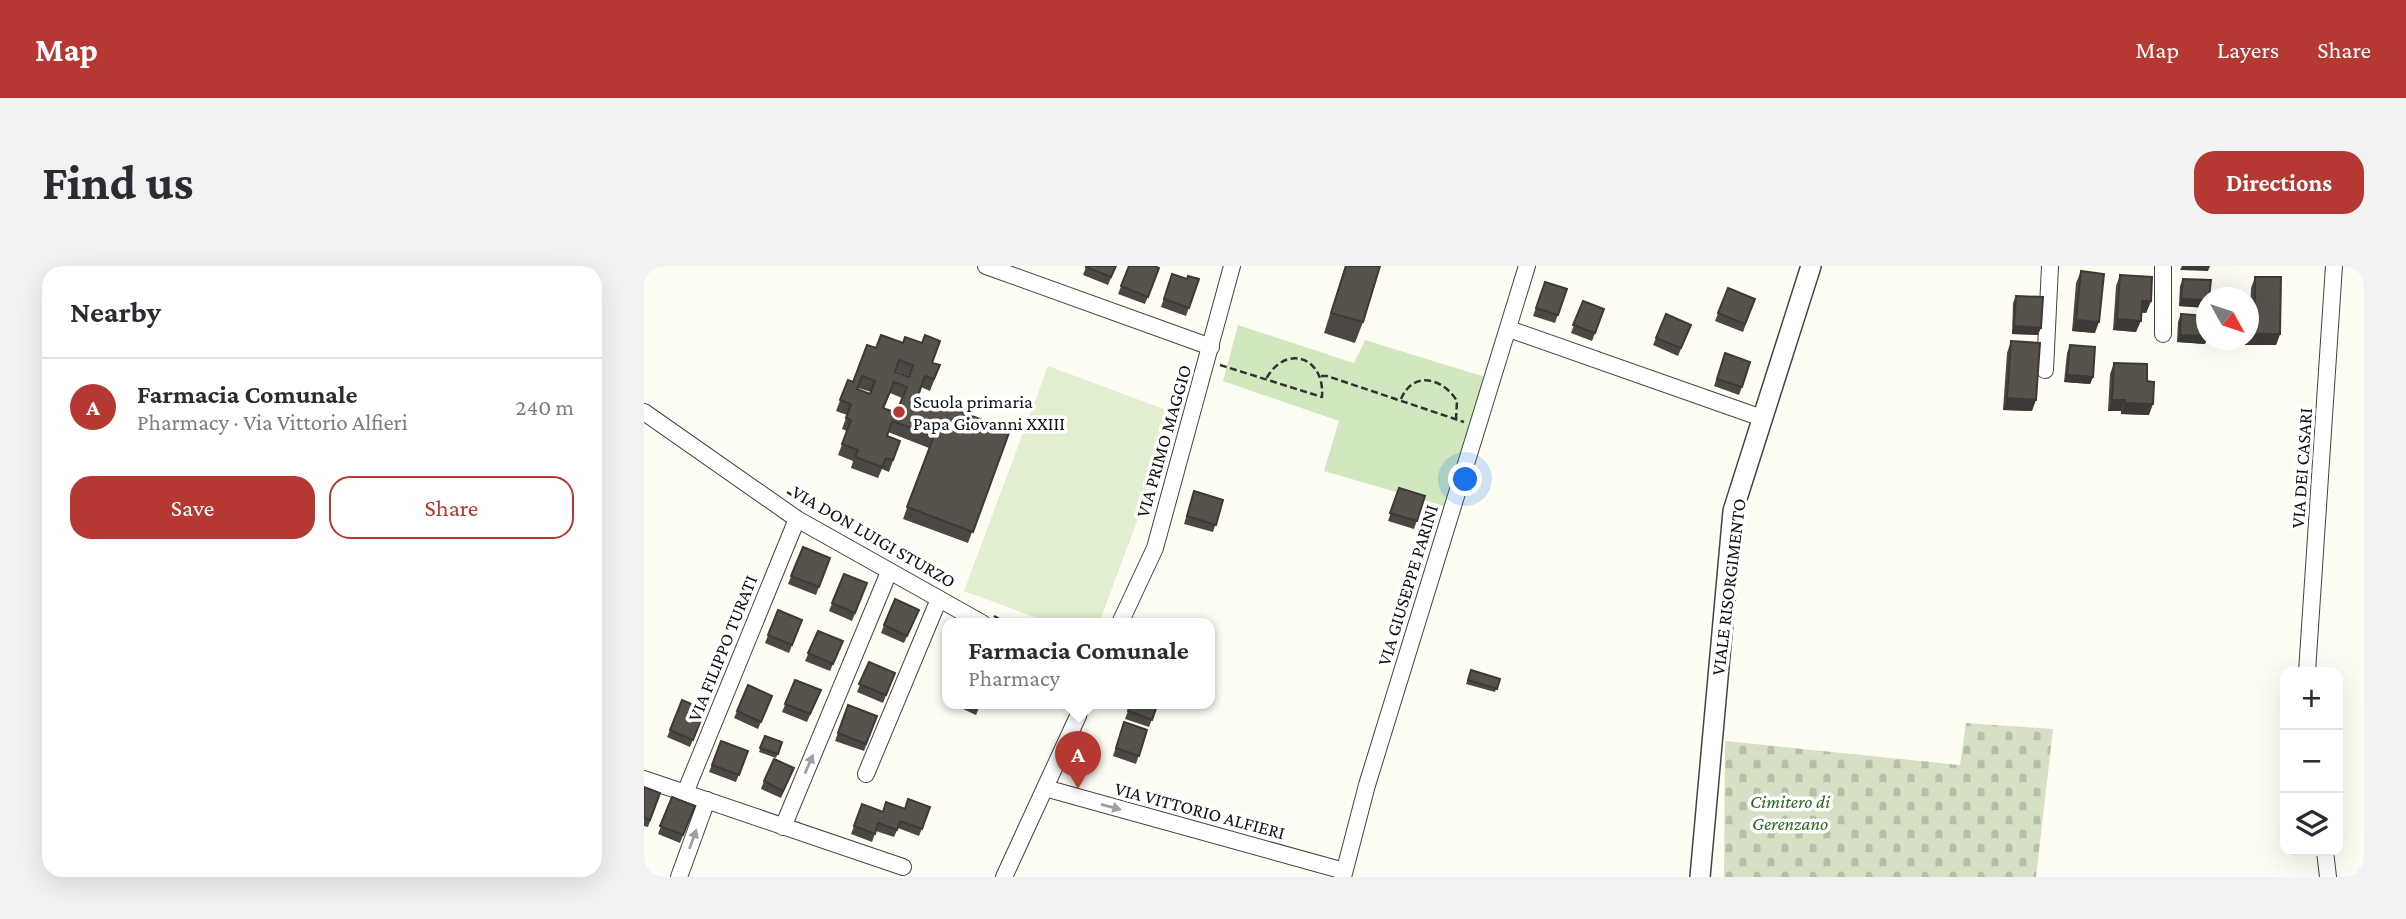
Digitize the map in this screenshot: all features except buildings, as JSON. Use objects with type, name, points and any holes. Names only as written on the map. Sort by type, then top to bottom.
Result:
[{"type":"street","points":[[986,266],[1209,354]]},
{"type":"street","name":"VIA PRIMO MAGGIO","points":[[1122,618],[1155,548],[1232,266]]},
{"type":"street","name":"VIA GIUSEPPE PARINI","points":[[1343,874],[1367,785],[1527,266]]},
{"type":"street","name":"VIALE RISORGIMENTO","points":[[1700,877],[1733,511],[1811,266]]},
{"type":"street","points":[[2045,370],[2050,266]]},
{"type":"street","points":[[2163,266],[2163,334]]},
{"type":"street","name":"VIA DEI CASARI","points":[[2307,667],[2334,266]]},
{"type":"street","points":[[1508,330],[1762,418]]},
{"type":"street","name":"VIA DON LUIGI STURZO","points":[[644,412],[797,519],[939,599],[986,618]]},
{"type":"street","name":"VIA FILIPPO TURATI","points":[[685,793],[797,519]]},
{"type":"street","points":[[783,827],[889,572]]},
{"type":"street","points":[[866,774],[939,599]]},
{"type":"street","points":[[1004,877],[1080,709]]},
{"type":"street","points":[[644,779],[903,867]]},
{"type":"street","name":"VIA VITTORIO ALFIERI","points":[[1045,788],[1343,874]]},
{"type":"street","points":[[680,877],[707,800]]},
{"type":"street","points":[[2326,856],[2328,877]]},
{"type":"path","points":[[1209,354],[1266,379],[1322,397],[1321,376],[1310,363],[1292,358],[1281,361],[1273,367],[1266,379]]},
{"type":"path","points":[[1321,376],[1477,426]]},
{"type":"path","points":[[1401,400],[1411,386],[1421,380],[1433,380],[1445,385],[1457,401],[1456,419]]},
{"type":"path","points":[[783,490],[829,519]]},
{"type":"green space","points":[[1238,325],[1354,363],[1365,340],[1485,377],[1444,506],[1324,471],[1339,421],[1223,381]]},
{"type":"green space","points":[[1048,366],[1177,414],[1101,618],[1037,618],[964,591]]},
{"type":"green space","name":"Cimitero di Gerenzano","points":[[1966,723],[2053,729],[2036,877],[1724,877],[1725,741],[1960,765]]},
{"type":"place","name":"Scuola primaria Papa Giovanni XXIII","points":[[899,412]]},
{"type":"place","name":"Farmacia Comunale","points":[[1078,789]]}]
